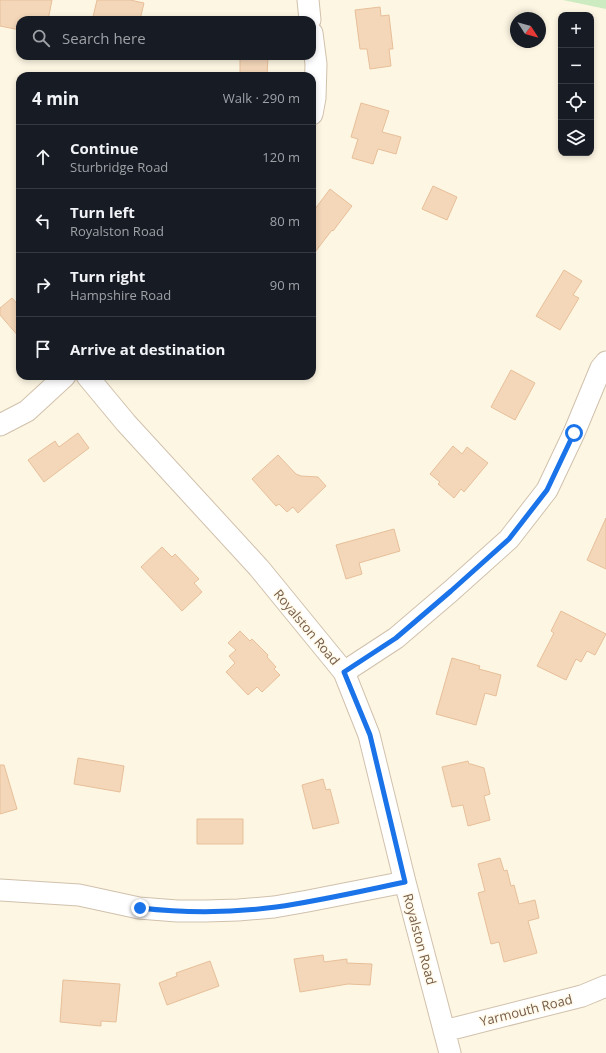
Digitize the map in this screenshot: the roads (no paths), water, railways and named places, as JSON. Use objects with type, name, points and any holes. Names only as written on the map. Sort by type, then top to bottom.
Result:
[{"type":"street","points":[[308,0],[310,16]]},
{"type":"street","points":[[315,60],[316,72]]},
{"type":"street","points":[[344,672],[396,638],[509,539],[547,490],[574,433],[601,368],[606,362]]},
{"type":"street","points":[[0,425],[27,412],[61,380]]},
{"type":"street","name":"Royalston Road","points":[[90,380],[126,423],[259,568],[344,672],[370,735],[405,882],[450,1053]]},
{"type":"street","points":[[0,890],[79,895],[140,908],[177,911],[206,911],[274,907],[405,882]]},
{"type":"street","name":"Yarmouth Road","points":[[444,1031],[582,996],[606,986]]}]
